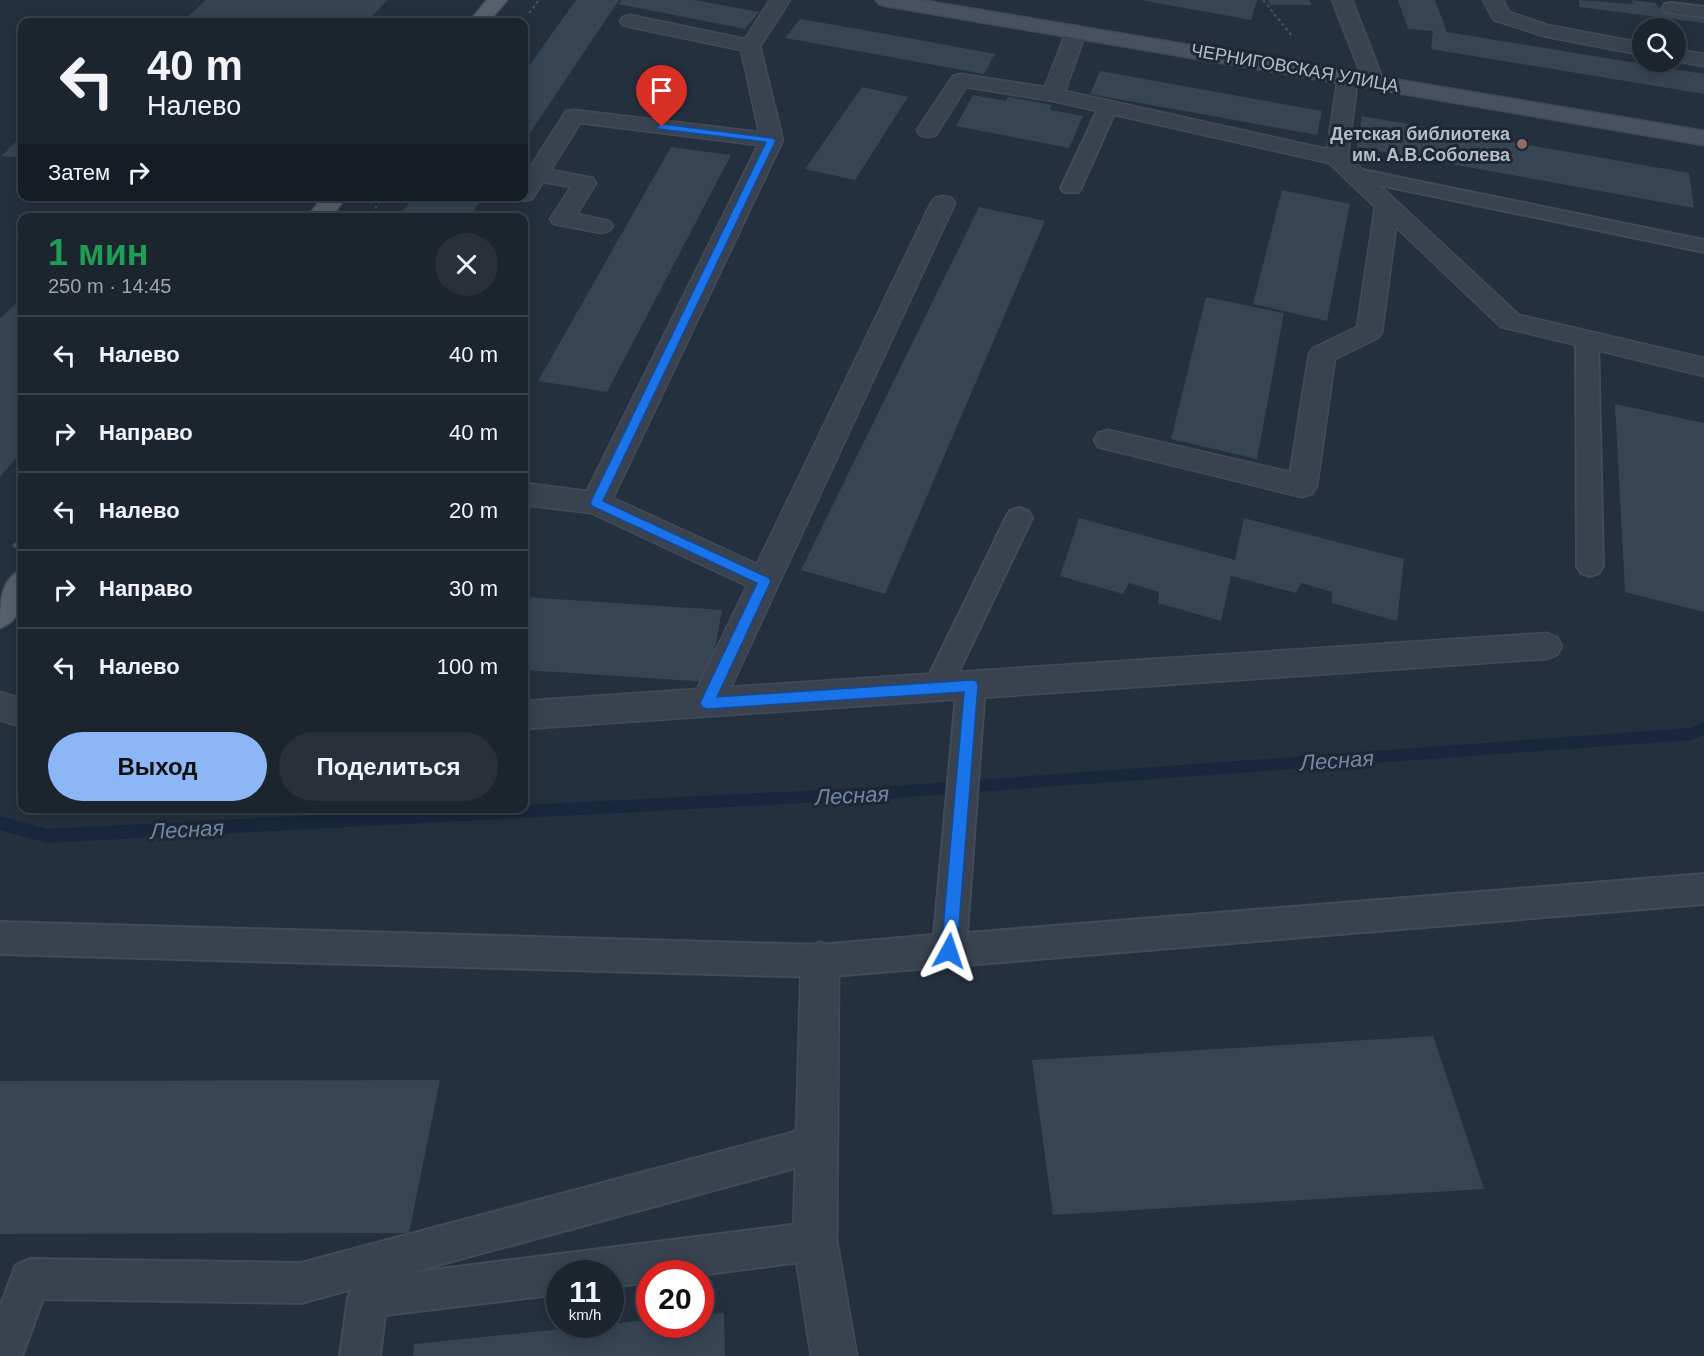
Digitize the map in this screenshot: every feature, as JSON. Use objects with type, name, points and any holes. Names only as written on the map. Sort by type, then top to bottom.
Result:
[{"type":"main road","points":[[482,18],[498,0]]},
{"type":"main road","name":"ЧЕРНИГОВСКАЯ УЛИЦА","points":[[886,0],[1704,138]]},
{"type":"main road","points":[[322,213],[332,201]]},
{"type":"main road","points":[[0,615],[18,588]]},
{"type":"street","points":[[596,503],[772,140],[750,46],[780,0]]},
{"type":"street","points":[[1342,0],[1374,82]]},
{"type":"street","points":[[1493,0],[1501,16],[1543,30],[1632,47]]},
{"type":"street","points":[[630,21],[750,46]]},
{"type":"street","points":[[1053,95],[1076,32]]},
{"type":"street","points":[[1686,57],[1704,60]]},
{"type":"street","points":[[1345,166],[1348,77]]},
{"type":"street","points":[[928,129],[960,80],[1053,95],[1108,107],[1345,166],[1510,321],[1704,367]]},
{"type":"street","points":[[601,226],[562,219],[585,183],[530,173],[574,116],[772,140]]},
{"type":"street","points":[[707,703],[943,203]]},
{"type":"street","points":[[1108,440],[1302,486],[1322,354],[1369,332],[1387,206]]},
{"type":"street","points":[[528,494],[596,503],[765,581]]},
{"type":"street","points":[[528,715],[1546,646]]},
{"type":"street","points":[[0,706],[18,712]]},
{"type":"street","points":[[820,961],[815,1241],[834,1356]]},
{"type":"lane","points":[[1671,8],[1704,12]]},
{"type":"lane","points":[[1071,188],[1108,107]]},
{"type":"lane","points":[[1345,166],[1704,246]]},
{"type":"lane","points":[[1587,339],[1590,566]]},
{"type":"lane","points":[[937,688],[1019,518]]},
{"type":"lane","points":[[949,951],[972,685]]},
{"type":"lane","points":[[0,938],[820,961],[1704,889]]},
{"type":"lane","points":[[2,1356],[30,1279],[301,1283],[817,1144]]},
{"type":"lane","points":[[624,1266],[815,1241]]},
{"type":"lane","points":[[360,1356],[368,1298],[546,1276]]},
{"type":"building","points":[[206,0],[387,0],[371,18],[186,18]]},
{"type":"building","points":[[576,0],[619,0],[528,136],[528,67]]},
{"type":"building","points":[[622,0],[695,0],[759,12],[745,29],[618,4]]},
{"type":"building","points":[[1140,0],[1257,0],[1251,20]]},
{"type":"building","points":[[1268,0],[1309,0],[1312,5],[1270,5]]},
{"type":"building","points":[[1398,0],[1435,0],[1447,32],[1632,62],[1632,72],[1686,71],[1704,74],[1704,94],[1431,49],[1433,31],[1408,29]]},
{"type":"building","points":[[1579,0],[1633,4],[1632,0],[1656,3],[1657,7],[1704,14],[1704,23],[1686,21],[1686,18],[1665,18],[1579,7]]},
{"type":"building","points":[[800,19],[995,54],[984,74],[785,38]]},
{"type":"building","points":[[1100,71],[1322,111],[1317,135],[1090,94]]},
{"type":"building","points":[[862,87],[908,97],[855,180],[805,169]]},
{"type":"building","points":[[973,95],[1006,101],[1008,97],[1052,105],[1050,110],[1083,116],[1069,148],[956,126]]},
{"type":"building","points":[[1362,116],[1689,173],[1694,208],[1357,147]]},
{"type":"building","points":[[18,140],[18,158],[1,156]]},
{"type":"building","points":[[671,147],[731,155],[607,392],[538,381]]},
{"type":"building","points":[[1282,190],[1350,204],[1327,321],[1253,304]]},
{"type":"building","points":[[410,201],[480,201],[472,213],[402,213]]},
{"type":"building","points":[[979,207],[1045,221],[885,594],[801,570]]},
{"type":"building","points":[[1206,297],[1284,313],[1257,459],[1171,439]]},
{"type":"building","points":[[18,301],[18,456],[0,477],[0,319]]},
{"type":"building","points":[[1615,404],[1704,423],[1704,612],[1625,592]]},
{"type":"building","points":[[1079,518],[1235,560],[1244,518],[1404,559],[1397,621],[1332,603],[1332,592],[1301,583],[1296,593],[1231,576],[1221,621],[1158,603],[1159,592],[1129,583],[1123,594],[1060,576]]},
{"type":"building","points":[[528,597],[722,610],[709,682],[528,670]]},
{"type":"building","points":[[1433,1036],[1484,1189],[1053,1215],[1032,1060]]},
{"type":"building","points":[[440,1080],[409,1233],[0,1234],[0,1081]]},
{"type":"building","points":[[724,1313],[725,1356],[413,1356],[414,1344],[546,1331],[546,1338],[624,1338],[624,1323],[636,1321],[636,1338],[714,1338],[714,1314]]},
{"type":"waterway","name":"Лесная","points":[[528,811],[880,793],[1691,734],[1704,728]]},
{"type":"waterway","name":"Лесная","points":[[0,823],[47,836],[493,813]]},
{"type":"place","name":"Детская библиотека им. А.В.Соболева","points":[[1522,144]]},
{"type":"route","points":[[662,127],[772,140],[596,503],[765,581],[707,703],[972,685],[949,951]]}]
